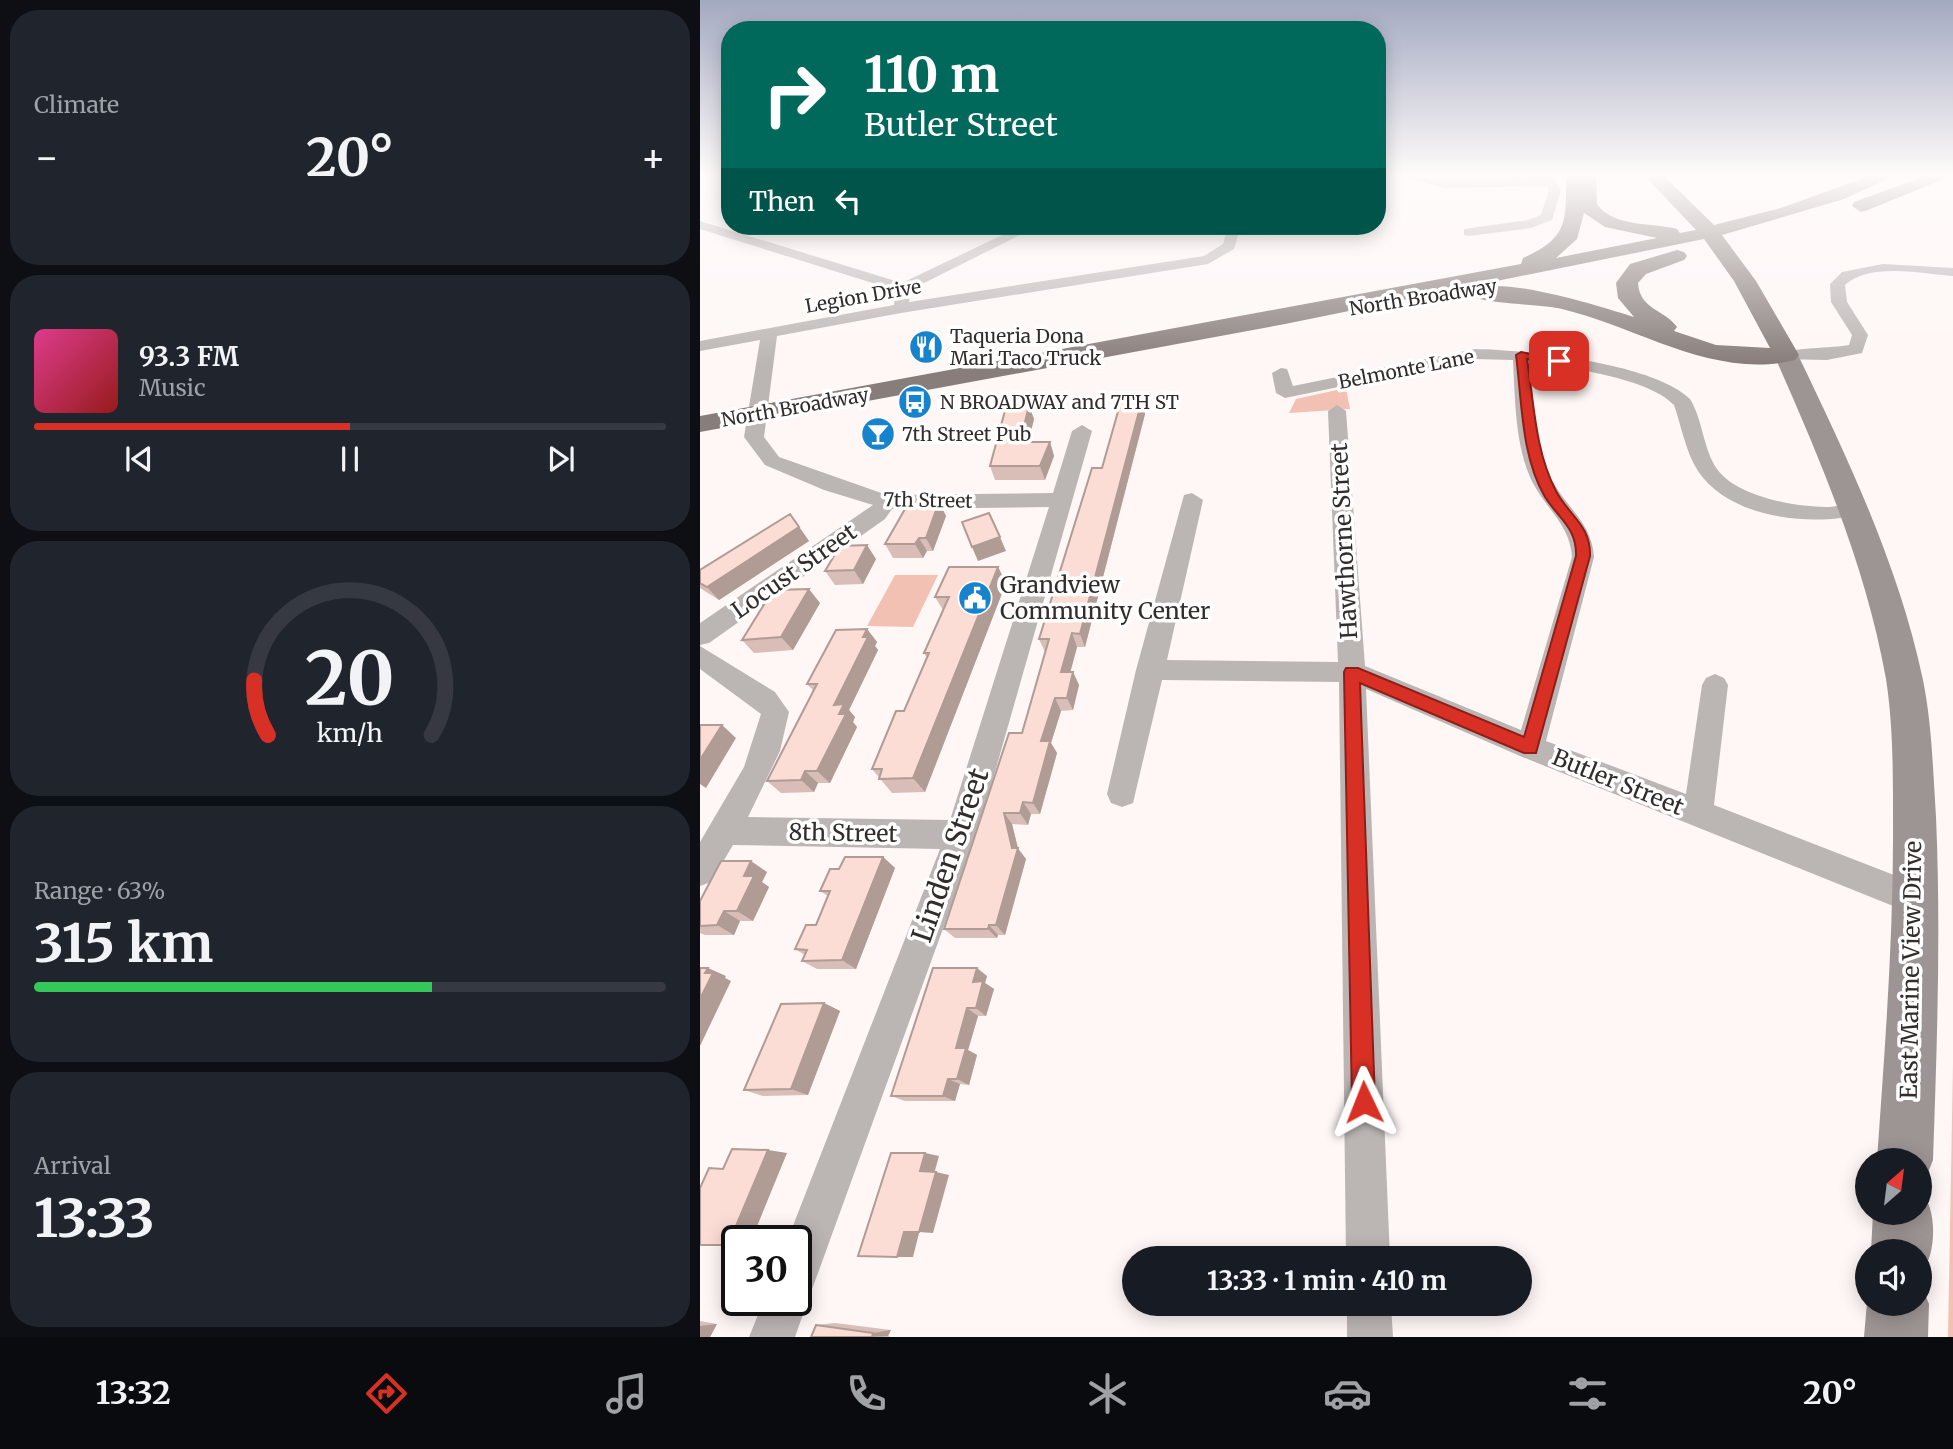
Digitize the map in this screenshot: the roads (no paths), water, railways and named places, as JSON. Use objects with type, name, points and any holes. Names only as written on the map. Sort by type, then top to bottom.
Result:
[{"type":"main road","points":[[1561,248],[1567,238]]},
{"type":"main road","points":[[1482,278],[1561,248],[1607,238]]},
{"type":"main road","points":[[1691,238],[1702,240]]},
{"type":"main road","points":[[1608,280],[1631,275],[1652,262],[1709,238]]},
{"type":"main road","name":"East Marine View Drive","points":[[1715,238],[1762,307],[1855,509],[1885,601],[1904,681],[1911,747],[1918,900],[1906,1148]]},
{"type":"main road","name":"North Broadway","points":[[700,424],[1303,315],[1482,278],[1702,240]]},
{"type":"main road","name":"North Broadway","points":[[1303,315],[1405,302],[1702,240]]},
{"type":"main road","points":[[1631,275],[1626,289],[1635,306],[1664,326],[1703,340],[1786,355]]},
{"type":"main road","points":[[1405,302],[1468,295],[1514,295],[1582,286]]},
{"type":"main road","points":[[1514,295],[1590,309],[1678,343],[1712,352],[1754,357],[1786,355]]},
{"type":"main road","points":[[1703,340],[1733,341],[1749,336],[1755,329],[1762,307]]},
{"type":"main road","points":[[1896,1337],[1897,1316]]},
{"type":"street","points":[[740,238],[903,288],[1001,238]]},
{"type":"street","name":"Legion Drive","points":[[700,346],[901,308],[1208,260],[1229,246],[1231,238]]},
{"type":"street","points":[[1786,355],[1827,355],[1856,349],[1860,335],[1837,296],[1838,286],[1844,277],[1854,272],[1885,268],[1945,272]]},
{"type":"street","points":[[901,308],[903,288]]},
{"type":"street","points":[[759,413],[769,333]]},
{"type":"street","name":"Belmonte Lane","points":[[1281,373],[1284,393],[1455,357],[1496,353],[1521,355],[1665,388],[1683,403],[1706,468],[1718,483],[1760,505],[1826,514],[1855,509]]},
{"type":"street","points":[[1521,355],[1536,460],[1541,476],[1551,495],[1579,528],[1583,542],[1583,556],[1530,747]]},
{"type":"street","name":"Hawthorne Street","points":[[1337,411],[1352,672],[1368,1246]]},
{"type":"street","name":"7th Street","points":[[759,413],[754,437],[772,461],[831,485],[886,502],[1061,500]]},
{"type":"street","name":"Linden Street","points":[[812,1231],[961,835],[1082,431]]},
{"type":"street","points":[[1122,794],[1149,670],[1192,500]]},
{"type":"street","name":"Locust Street","points":[[700,636],[877,514],[886,502]]},
{"type":"street","points":[[700,656],[765,700],[775,712],[774,733],[700,872]]},
{"type":"street","name":"Butler Street","points":[[1149,670],[1352,672],[1530,747],[1918,900]]},
{"type":"street","points":[[1698,814],[1716,685]]},
{"type":"street","name":"8th Street","points":[[724,831],[961,835]]},
{"type":"street","points":[[772,1337],[780,1316]]},
{"type":"street","points":[[1369,1316],[1370,1337]]},
{"type":"place","name":"Taqueria Dona Mari Taco Truck","points":[[926,347]]},
{"type":"place","name":"N BROADWAY and 7TH ST","points":[[915,402]]},
{"type":"place","name":"7th Street Pub","points":[[878,434]]},
{"type":"place","name":"Grandview Community Center","points":[[975,598]]}]
